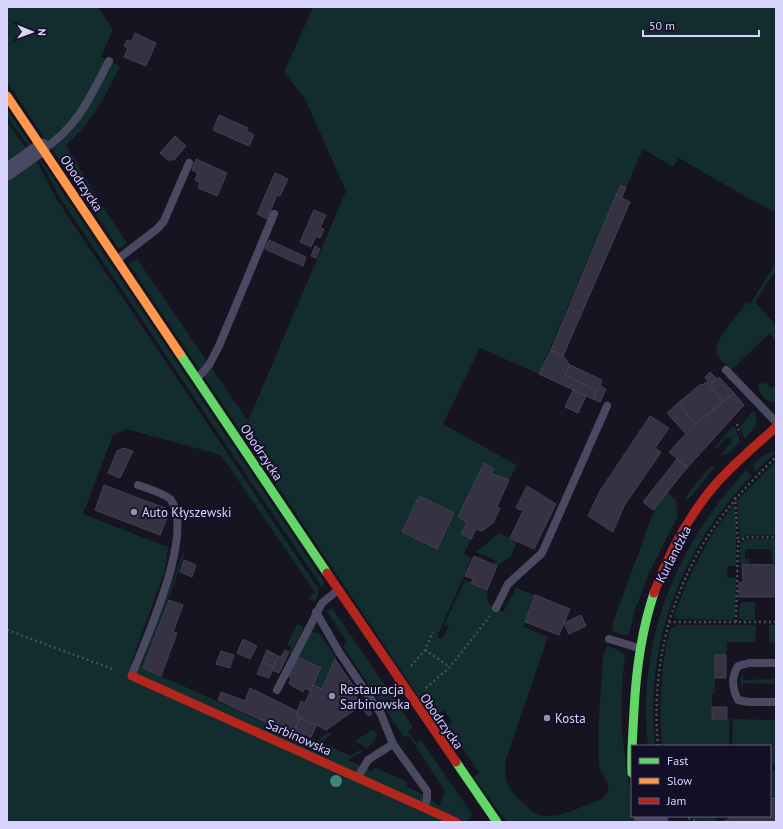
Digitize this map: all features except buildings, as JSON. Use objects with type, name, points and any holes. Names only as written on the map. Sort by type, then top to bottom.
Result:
[{"type":"street","name":"Obodrzycka","points":[[7,96],[396,676],[497,822]]},
{"type":"street","points":[[7,172],[43,148]]},
{"type":"street","name":"Kurlandzka","points":[[631,762],[630,750],[639,648],[655,591],[675,547],[689,522],[708,494],[730,469],[776,427]]},
{"type":"street","name":"Sarbinowska","points":[[132,676],[456,822]]},
{"type":"street","name":"Kurlandzka","points":[[634,712],[642,745]]},
{"type":"lane","points":[[43,148],[61,137],[80,115],[109,61]]},
{"type":"lane","points":[[117,260],[157,230],[164,220],[189,163]]},
{"type":"lane","points":[[197,379],[209,365],[219,346],[274,214]]},
{"type":"lane","points":[[726,370],[776,422]]},
{"type":"lane","points":[[496,608],[508,584],[542,553],[606,406]]},
{"type":"lane","points":[[132,676],[170,573],[176,550],[179,528],[175,508],[171,499],[138,484]]},
{"type":"lane","points":[[277,690],[316,612],[322,603],[338,589]]},
{"type":"lane","points":[[316,612],[339,652],[381,714],[393,744],[427,791],[427,799],[423,808]]},
{"type":"lane","points":[[609,639],[639,648]]},
{"type":"lane","points":[[776,663],[749,663],[738,666],[733,675],[733,690],[738,700],[749,702],[776,702]]},
{"type":"lane","points":[[357,778],[368,760],[393,744]]},
{"type":"path","points":[[737,424],[742,440]]},
{"type":"path","points":[[658,745],[656,712],[657,683],[660,660],[677,596],[703,542],[735,497],[776,457]]},
{"type":"path","points":[[735,497],[738,522],[736,622]]},
{"type":"path","points":[[738,542],[746,537],[776,537]]},
{"type":"path","points":[[411,698],[433,684],[450,668],[496,608]]},
{"type":"path","points":[[669,622],[776,622]]},
{"type":"path","points":[[7,630],[132,676]]},
{"type":"path","points":[[396,676],[415,664],[425,650],[434,632]]},
{"type":"path","points":[[425,650],[450,668]]},
{"type":"path","points":[[686,817],[698,822]]},
{"type":"green space","points":[[7,7],[98,7],[113,29],[101,57],[120,66],[103,99],[91,118],[66,145],[99,201],[127,243],[119,249],[7,82]]},
{"type":"green space","points":[[313,7],[776,7],[776,212],[746,197],[679,158],[673,167],[643,149],[626,188],[621,185],[616,195],[539,374],[480,348],[443,424],[515,464],[516,467],[509,480],[491,473],[493,469],[484,464],[458,517],[467,522],[461,534],[471,539],[464,554],[472,558],[437,637],[442,639],[449,627],[444,625],[465,580],[487,590],[488,603],[503,612],[516,588],[535,595],[523,627],[548,637],[505,762],[506,779],[510,788],[531,810],[544,816],[552,816],[570,812],[602,799],[606,794],[608,785],[600,768],[598,737],[603,657],[607,646],[619,650],[625,655],[622,697],[622,728],[631,797],[631,817],[636,817],[638,822],[507,822],[473,777],[479,773],[448,726],[452,723],[444,710],[439,713],[428,698],[422,702],[129,264],[137,259],[248,421],[346,191],[305,99],[284,72]]},
{"type":"green space","points":[[7,109],[325,583],[321,586],[60,198],[45,169],[7,117]]},
{"type":"green space","points":[[7,122],[39,165],[57,200],[318,588],[318,596],[315,602],[309,599],[312,593],[316,594],[221,455],[126,429],[113,435],[83,514],[168,547],[165,571],[131,663],[141,666],[183,553],[185,553],[143,668],[292,735],[295,730],[318,741],[327,733],[333,733],[321,742],[351,756],[360,750],[363,751],[348,760],[373,772],[373,769],[376,768],[407,782],[407,787],[419,792],[439,806],[445,791],[409,736],[404,737],[343,647],[347,642],[326,610],[333,609],[413,727],[408,731],[417,743],[421,740],[472,814],[466,822],[7,822]]},
{"type":"green space","points":[[776,263],[776,270],[755,302],[776,325],[776,341],[769,334],[732,369],[718,356],[718,343],[726,328],[747,302],[750,304]]},
{"type":"green space","points":[[766,383],[770,387],[776,386],[776,403],[769,401],[761,395],[758,384]]},
{"type":"green space","points":[[754,410],[756,415],[755,426],[744,439],[740,426]]},
{"type":"green space","points":[[733,426],[736,429],[740,442],[727,454],[720,455],[732,441],[727,437],[717,448],[715,447]]},
{"type":"green space","points":[[776,451],[755,472],[753,464],[767,453]]},
{"type":"green space","points":[[776,461],[776,535],[747,535],[740,539],[737,501]]},
{"type":"green space","points":[[711,466],[714,466],[714,468],[689,499],[687,499],[686,496]]},
{"type":"green space","points":[[746,470],[752,475],[727,504],[705,534],[687,566],[673,600],[662,634],[656,670],[653,708],[655,745],[648,745],[646,707],[649,669],[655,632],[666,597],[681,563],[699,531],[721,500]]},
{"type":"green space","points":[[667,492],[676,500],[678,516],[649,573],[635,610],[629,634],[624,635],[612,631],[614,626],[612,625],[652,516],[655,512],[653,510]]},
{"type":"green space","points":[[734,504],[736,522],[736,566],[728,566],[727,578],[736,578],[735,616],[732,620],[678,619],[674,616],[685,586],[699,557],[715,530]]},
{"type":"green space","points":[[499,533],[517,541],[512,555],[497,566],[493,564],[495,560],[476,552]]},
{"type":"green space","points":[[747,539],[776,539],[776,563],[772,563],[771,549],[745,549],[745,559],[749,559],[749,563],[740,563],[740,543]]},
{"type":"green space","points":[[742,602],[755,602],[755,620],[742,620],[739,617],[739,605]]},
{"type":"green space","points":[[297,624],[304,627],[291,653],[289,652],[291,647],[287,645]]},
{"type":"green space","points":[[678,625],[756,625],[755,642],[727,642],[726,655],[715,655],[715,693],[712,693],[712,719],[729,719],[729,745],[662,745],[662,672],[670,629]]},
{"type":"green space","points":[[769,625],[776,625],[776,643],[769,642]]},
{"type":"green space","points":[[311,632],[319,633],[336,657],[322,689],[313,685],[321,668],[298,657]]},
{"type":"green space","points":[[743,673],[743,680],[776,679],[776,684],[743,683],[743,691],[740,681]]},
{"type":"green space","points":[[733,719],[776,720],[776,765],[771,765],[771,745],[732,745]]},
{"type":"green space","points":[[373,729],[377,735],[373,743],[367,748],[355,741]]},
{"type":"green space","points":[[771,770],[776,770],[776,796],[771,796]]},
{"type":"green space","points":[[690,817],[717,817],[716,822],[701,822]]},
{"type":"traffic: fast","points":[[180,354],[327,573]]},
{"type":"traffic: fast","points":[[633,745],[635,696],[642,637],[654,593]]},
{"type":"traffic: fast","points":[[456,762],[497,822]]},
{"type":"traffic: slow","points":[[7,96],[180,354]]},
{"type":"traffic: jam","points":[[654,593],[672,551],[696,510],[714,486],[728,471],[776,427]]},
{"type":"traffic: jam","points":[[327,573],[456,762]]},
{"type":"traffic: jam","points":[[132,676],[456,822]]},
{"type":"place","name":"Auto Kłyszewski","points":[[134,512]]},
{"type":"place","name":"Restauracja Sarbinowska","points":[[332,696]]},
{"type":"place","name":"Kosta","points":[[547,718]]}]
